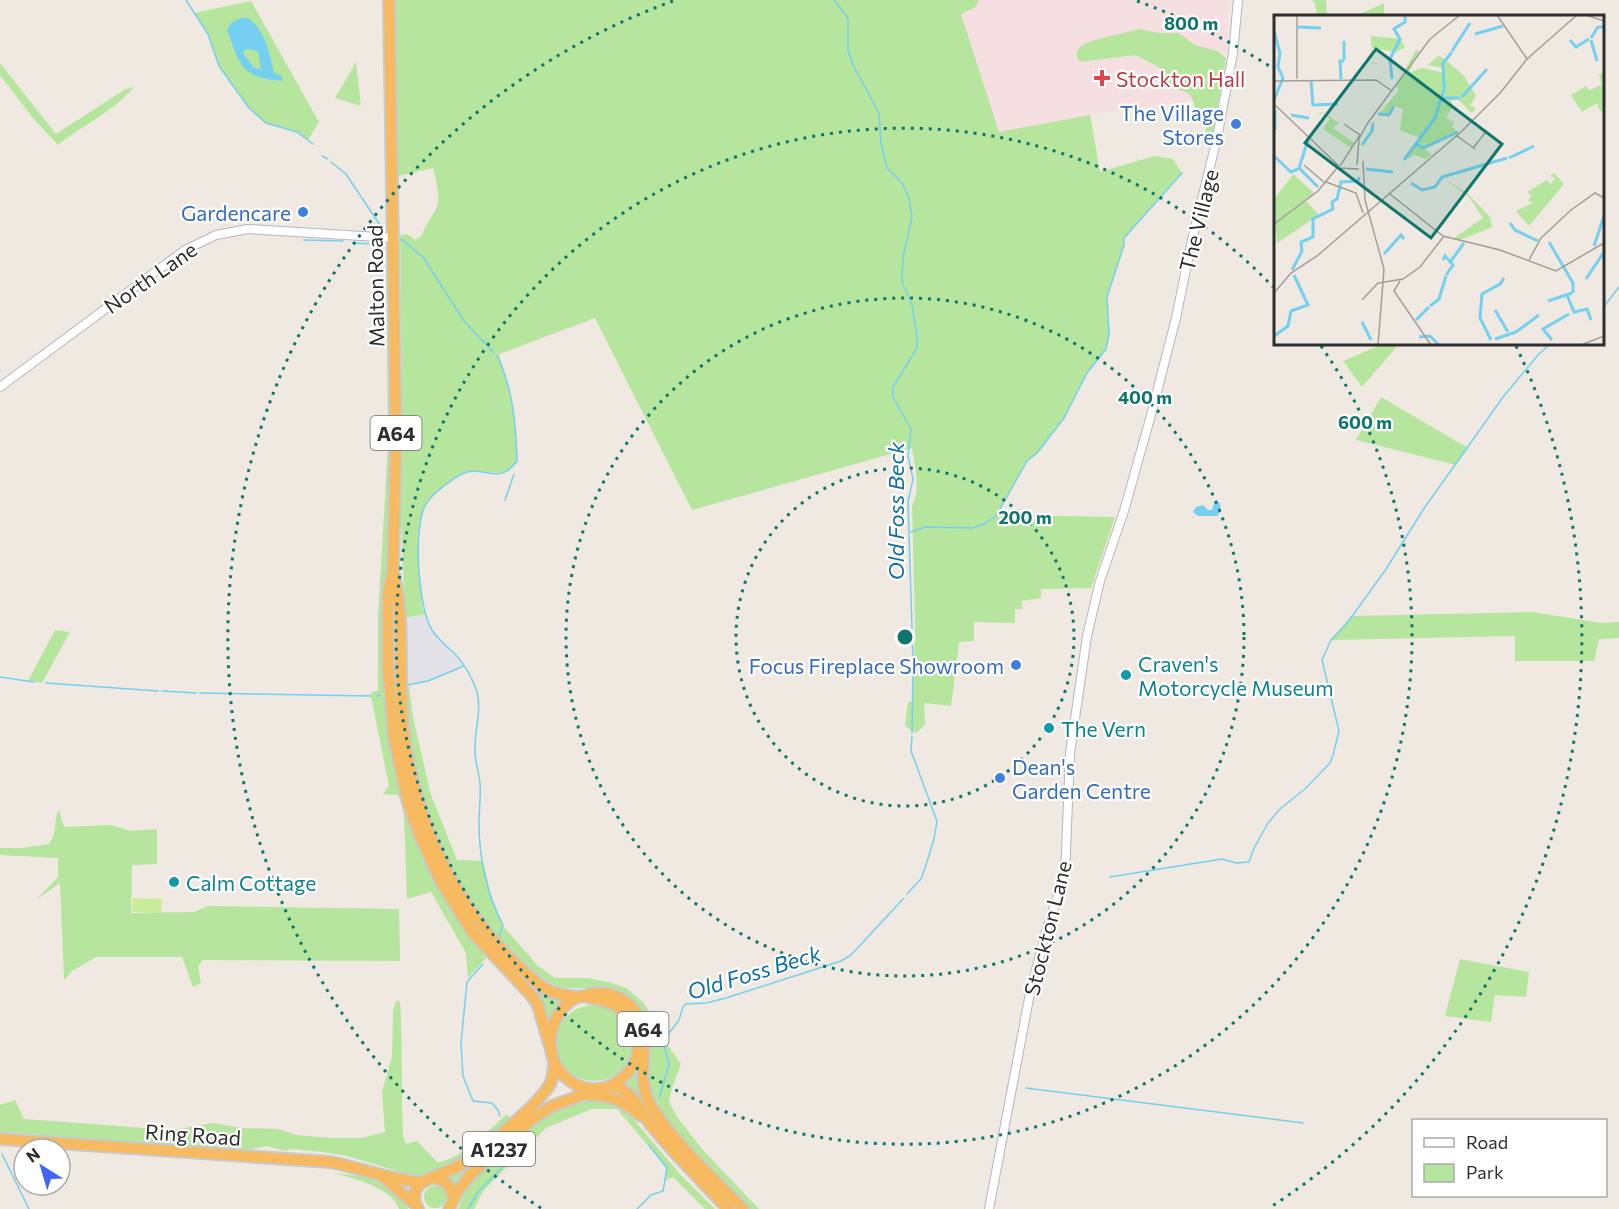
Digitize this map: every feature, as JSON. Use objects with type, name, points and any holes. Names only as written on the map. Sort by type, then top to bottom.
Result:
[{"type":"highway","name":"Malton Road","points":[[389,0],[396,439],[393,572],[399,594],[400,699],[413,801]]},
{"type":"highway","name":"A64","points":[[413,801],[444,865],[481,927],[496,945],[540,985],[557,994],[581,996],[596,992],[612,994],[634,1010],[643,1025],[645,1036],[642,1074],[644,1091],[650,1105],[684,1146],[743,1209]]},
{"type":"highway","name":"A64","points":[[413,801],[429,857],[449,897],[487,950],[532,996],[538,1005],[549,1044]]},
{"type":"highway","points":[[606,1087],[624,1077],[635,1061],[638,1052],[638,1035],[632,1021],[621,1010],[605,1001],[581,996],[563,1007],[550,1031],[549,1044],[554,1064],[561,1074],[575,1084],[589,1088],[622,1089],[633,1098],[650,1124],[728,1209]]},
{"type":"highway","name":"A64","points":[[523,1113],[538,1093],[546,1076],[545,1031]]},
{"type":"highway","name":"A1237","points":[[427,1180],[458,1167],[477,1154],[539,1099],[551,1083],[554,1064]]},
{"type":"highway","name":"A1237","points":[[451,1204],[470,1175],[532,1119],[552,1106],[606,1087]]},
{"type":"highway","name":"A1237","points":[[584,1095],[607,1095],[618,1099],[650,1124]]},
{"type":"highway","name":"Ring Road","points":[[0,1139],[330,1162],[363,1169],[382,1176],[427,1180]]},
{"type":"highway","name":"Ring Road","points":[[382,1176],[417,1207]]},
{"type":"highway","points":[[417,1207],[414,1195],[427,1180],[441,1180],[447,1184],[452,1191],[451,1204]]},
{"type":"street","name":"The Village","points":[[1163,369],[1217,138],[1233,52],[1238,0]]},
{"type":"street","name":"North Lane","points":[[0,387],[185,250],[216,235],[258,229],[394,238]]},
{"type":"street","name":"Stockton Lane","points":[[989,1209],[1030,993],[1047,928],[1065,874],[1069,763],[1087,636],[1100,581],[1124,511],[1163,369]]},
{"type":"shaded area","name":"Stockton Hall","points":[[937,0],[1228,0],[1227,44],[1219,98],[1090,115],[999,132],[961,14]]},
{"type":"shaded area","points":[[425,614],[432,631],[464,666],[428,681],[408,685],[403,643],[405,618]]},
{"type":"green space","points":[[395,0],[979,0],[976,7],[961,14],[999,132],[1090,115],[1100,172],[1154,156],[1173,159],[1182,173],[1124,238],[1124,245],[1107,297],[1109,334],[1106,349],[1087,373],[1064,418],[1037,453],[1027,461],[997,515],[1115,517],[1091,588],[1041,589],[1041,598],[1022,601],[1022,609],[1015,609],[1015,623],[974,622],[974,641],[959,642],[951,706],[924,703],[925,725],[916,733],[905,726],[908,703],[913,701],[915,620],[912,506],[917,485],[912,448],[692,510],[595,318],[499,354],[512,407],[517,461],[512,467],[501,472],[464,473],[428,501],[421,515],[418,540],[422,606],[425,614],[405,618],[400,494],[402,353],[400,235],[407,234],[415,240],[421,237],[437,206],[438,196],[433,168],[398,176]]},
{"type":"green space","points":[[1311,0],[1326,0],[1327,15],[1317,15],[1315,3]]},
{"type":"green space","points":[[251,1],[319,122],[308,140],[297,131],[266,123],[249,108],[219,66],[208,34],[194,13]]},
{"type":"green space","points":[[1384,3],[1384,15],[1358,15]]},
{"type":"green space","points":[[1138,29],[1159,33],[1179,33],[1195,45],[1217,51],[1226,58],[1212,137],[1208,140],[1205,134],[1208,116],[1183,118],[1195,107],[1193,100],[1184,91],[1167,85],[1162,69],[1135,55],[1080,62],[1076,55],[1085,43]]},
{"type":"green space","points":[[356,62],[361,106],[335,98]]},
{"type":"green space","points":[[0,63],[56,134],[124,90],[134,87],[117,104],[58,145],[32,117],[0,75]]},
{"type":"green space","points":[[386,241],[391,241],[392,450],[385,700],[390,735],[464,927],[486,958],[468,978],[466,953],[431,892],[407,899],[402,803],[398,795],[383,794],[389,786],[371,696],[371,693],[378,690],[378,617],[388,445]]},
{"type":"green space","points":[[1381,345],[1398,345],[1362,387],[1343,361]]},
{"type":"green space","points":[[1381,397],[1468,448],[1456,465],[1356,440]]},
{"type":"green space","points":[[1532,612],[1602,623],[1619,622],[1619,638],[1599,639],[1594,661],[1515,661],[1515,636],[1331,640],[1351,616]]},
{"type":"green space","points":[[55,630],[70,632],[42,683],[28,681]]},
{"type":"green space","points":[[403,644],[413,717],[430,792],[457,860],[483,861],[491,896],[502,925],[538,966],[555,978],[587,978],[626,988],[643,1002],[659,1028],[661,1036],[681,1064],[669,1102],[677,1117],[702,1149],[759,1209],[750,1209],[708,1167],[654,1104],[648,1077],[649,1031],[646,1019],[638,1006],[615,990],[564,988],[554,985],[525,964],[499,938],[475,908],[438,841],[424,805],[414,769],[407,723]]},
{"type":"green space","points":[[59,810],[64,827],[111,825],[131,831],[157,829],[157,864],[132,865],[131,913],[194,912],[208,906],[399,909],[400,961],[203,960],[198,966],[201,983],[193,987],[182,957],[96,957],[72,971],[64,980],[60,883],[36,900],[58,877],[58,858],[0,855],[0,848],[49,844],[54,834]]},
{"type":"green space","points":[[133,898],[162,899],[161,913],[132,912]]},
{"type":"green space","points":[[1460,959],[1529,972],[1526,997],[1495,995],[1491,1022],[1445,1016]]},
{"type":"green space","points":[[526,980],[568,999],[550,1024],[543,1004]]},
{"type":"green space","points":[[396,1001],[400,1001],[403,1136],[406,1144],[417,1141],[437,1162],[446,1160],[465,1150],[507,1114],[510,1118],[458,1159],[428,1174],[414,1176],[347,1156],[293,1149],[285,1151],[267,1146],[248,1150],[0,1132],[0,1105],[15,1100],[24,1119],[173,1130],[213,1123],[242,1128],[279,1129],[296,1135],[332,1138],[362,1138],[385,1132],[382,1092],[392,1057],[393,1011]]},
{"type":"green space","points":[[594,1005],[609,1008],[621,1016],[629,1028],[632,1043],[629,1058],[621,1070],[609,1078],[594,1081],[579,1078],[567,1070],[559,1058],[556,1043],[559,1028],[567,1016],[579,1008]]},
{"type":"green space","points":[[640,1057],[647,1106],[620,1084]]},
{"type":"green space","points":[[600,1100],[614,1102],[623,1107],[680,1174],[715,1209],[705,1209],[673,1177],[666,1180],[667,1168],[617,1109],[591,1109],[546,1128],[483,1191],[474,1209],[458,1209],[472,1180],[548,1114],[573,1104]]},
{"type":"green space","points":[[477,1161],[455,1187],[446,1179]]},
{"type":"green space","points":[[334,1173],[366,1178],[386,1185],[395,1191],[408,1209],[399,1209],[389,1195],[371,1185]]},
{"type":"green space","points":[[435,1186],[443,1189],[446,1197],[443,1205],[435,1208],[427,1205],[424,1197],[427,1189]]},
{"type":"water","points":[[241,18],[248,18],[254,23],[266,42],[274,73],[282,76],[282,81],[258,77],[244,67],[235,52],[227,30],[231,23]],"holes":[[[246,49],[258,51],[261,69],[254,68],[243,53]]]},
{"type":"water","points":[[1216,501],[1220,503],[1221,511],[1217,516],[1198,516],[1193,512],[1196,507],[1203,505],[1208,510],[1212,510]]},
{"type":"waterway","points":[[186,0],[208,34],[219,66],[249,108],[266,123],[297,132],[313,144]]},
{"type":"waterway","name":"Old Foss Beck","points":[[834,0],[848,18],[848,50],[853,65],[879,113],[881,143],[887,168],[902,183],[909,198],[912,217],[903,257],[902,282],[912,305],[917,348],[893,387],[893,397],[911,429],[908,456],[913,479],[908,502],[913,661],[912,733]]},
{"type":"waterway","points":[[322,156],[328,159]]},
{"type":"waterway","points":[[331,162],[346,174],[382,228]]},
{"type":"waterway","points":[[911,532],[926,527],[973,528],[996,516],[1027,461],[1037,453],[1064,418],[1087,373],[1106,349],[1109,334],[1107,297],[1124,245],[1124,238],[1182,173]]},
{"type":"waterway","points":[[401,239],[423,257],[464,321],[494,353]]},
{"type":"waterway","points":[[304,240],[343,241]]},
{"type":"waterway","points":[[353,243],[375,244]]},
{"type":"waterway","points":[[89,326],[153,279]]},
{"type":"waterway","points":[[1604,306],[1619,287]]},
{"type":"waterway","points":[[1110,877],[1222,859],[1236,863],[1249,862],[1268,823],[1330,763],[1333,755],[1339,731],[1322,660],[1331,640],[1348,622],[1386,569],[1423,510],[1503,397],[1549,345]]},
{"type":"waterway","points":[[497,356],[507,381],[513,407],[517,461],[511,468],[499,474],[467,472],[456,477],[438,491],[428,501],[421,517],[418,550],[420,587],[427,619],[434,633],[465,666],[477,692],[479,707],[475,751],[480,783],[480,850],[488,889],[503,925],[499,937]]},
{"type":"waterway","points":[[505,500],[514,474]]},
{"type":"waterway","points":[[408,685],[428,681],[464,666]]},
{"type":"waterway","points":[[0,677],[34,682]]},
{"type":"waterway","points":[[46,683],[158,691]]},
{"type":"waterway","points":[[162,691],[196,693]]},
{"type":"waterway","points":[[200,693],[371,696]]},
{"type":"waterway","name":"Old Foss Beck","points":[[907,894],[921,879],[934,839],[937,821],[911,751],[912,736]]},
{"type":"waterway","name":"Old Foss Beck","points":[[659,1098],[669,1065],[663,1041],[679,1020],[686,1004],[706,1003],[726,998],[841,961],[851,955],[904,898]]},
{"type":"waterway","points":[[483,964],[467,982],[461,1043],[463,1076],[473,1101],[492,1103],[500,1116]]},
{"type":"waterway","points":[[1026,1088],[1303,1123]]},
{"type":"waterway","name":"Old Foss Beck","points":[[637,1209],[651,1195],[663,1191],[667,1168],[649,1145]]},
{"type":"waterway","points":[[2,1154],[29,1209]]},
{"type":"waterway","points":[[468,1209],[478,1192],[509,1160],[507,1154]]},
{"type":"place","name":"Stockton Hall","points":[[1102,78]]},
{"type":"place","name":"The Village Stores","points":[[1236,124]]},
{"type":"place","name":"Gardencare","points":[[303,212]]},
{"type":"place","name":"Focus Fireplace Showroom","points":[[1016,665]]},
{"type":"place","name":"Craven's Motorcycle Museum","points":[[1126,675]]},
{"type":"place","name":"The Vern","points":[[1049,728]]},
{"type":"place","name":"Dean's Garden Centre","points":[[1000,778]]},
{"type":"place","name":"Calm Cottage","points":[[174,882]]}]
